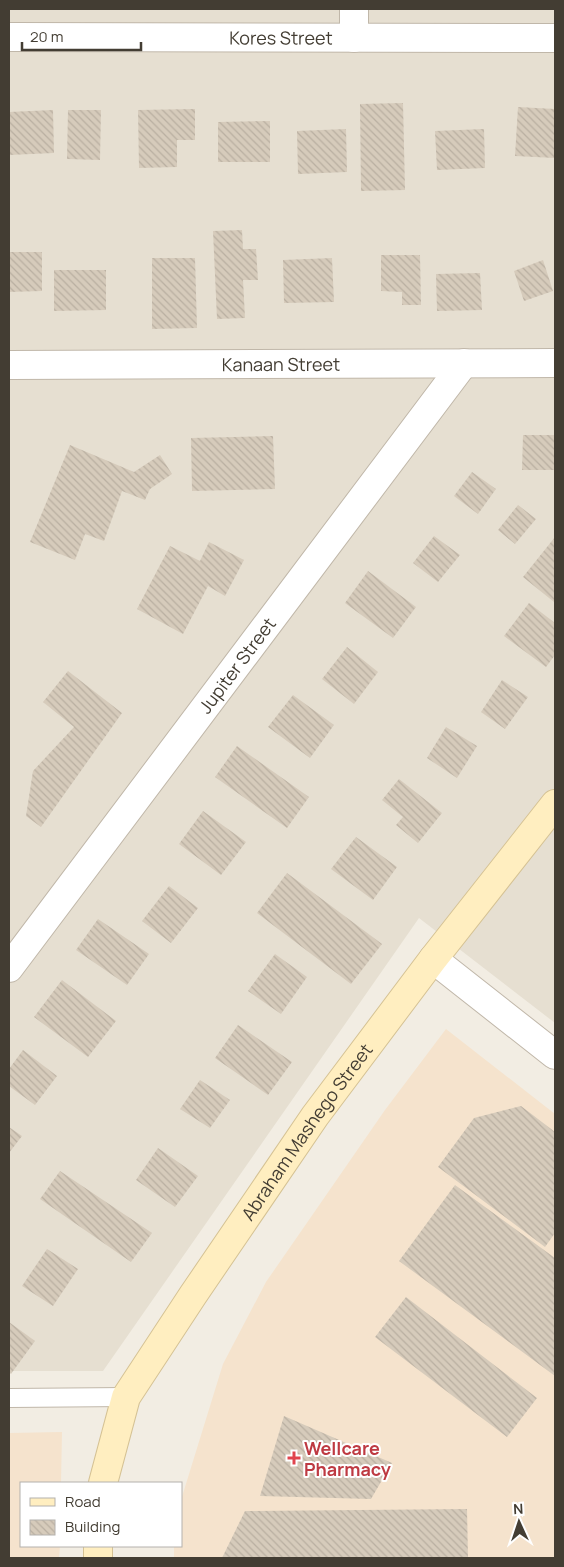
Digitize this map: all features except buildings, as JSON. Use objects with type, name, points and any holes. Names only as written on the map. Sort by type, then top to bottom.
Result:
[{"type":"main road","name":"Abraham Mashego Street","points":[[103,1482],[126,1397],[315,1116],[433,959],[555,804]]},
{"type":"street","points":[[354,9],[354,38]]},
{"type":"street","name":"Kores Street","points":[[9,37],[555,38]]},
{"type":"street","name":"Jupiter Street","points":[[9,968],[464,363]]},
{"type":"street","name":"Kanaan Street","points":[[9,365],[555,363]]},
{"type":"street","points":[[433,959],[555,1055]]},
{"type":"lane","points":[[9,1398],[126,1397]]},
{"type":"shaded area","points":[[9,9],[555,9],[555,1023],[419,918],[103,1371],[9,1371]]},
{"type":"shaded area","points":[[446,1029],[555,1114],[555,1558],[174,1558],[174,1547],[182,1547],[182,1497],[223,1364],[266,1282],[385,1110]]},
{"type":"shaded area","points":[[62,1432],[61,1482],[20,1482],[20,1547],[60,1547],[59,1558],[9,1558],[9,1433]]},
{"type":"place","name":"Wellcare Pharmacy","points":[[294,1458]]}]
